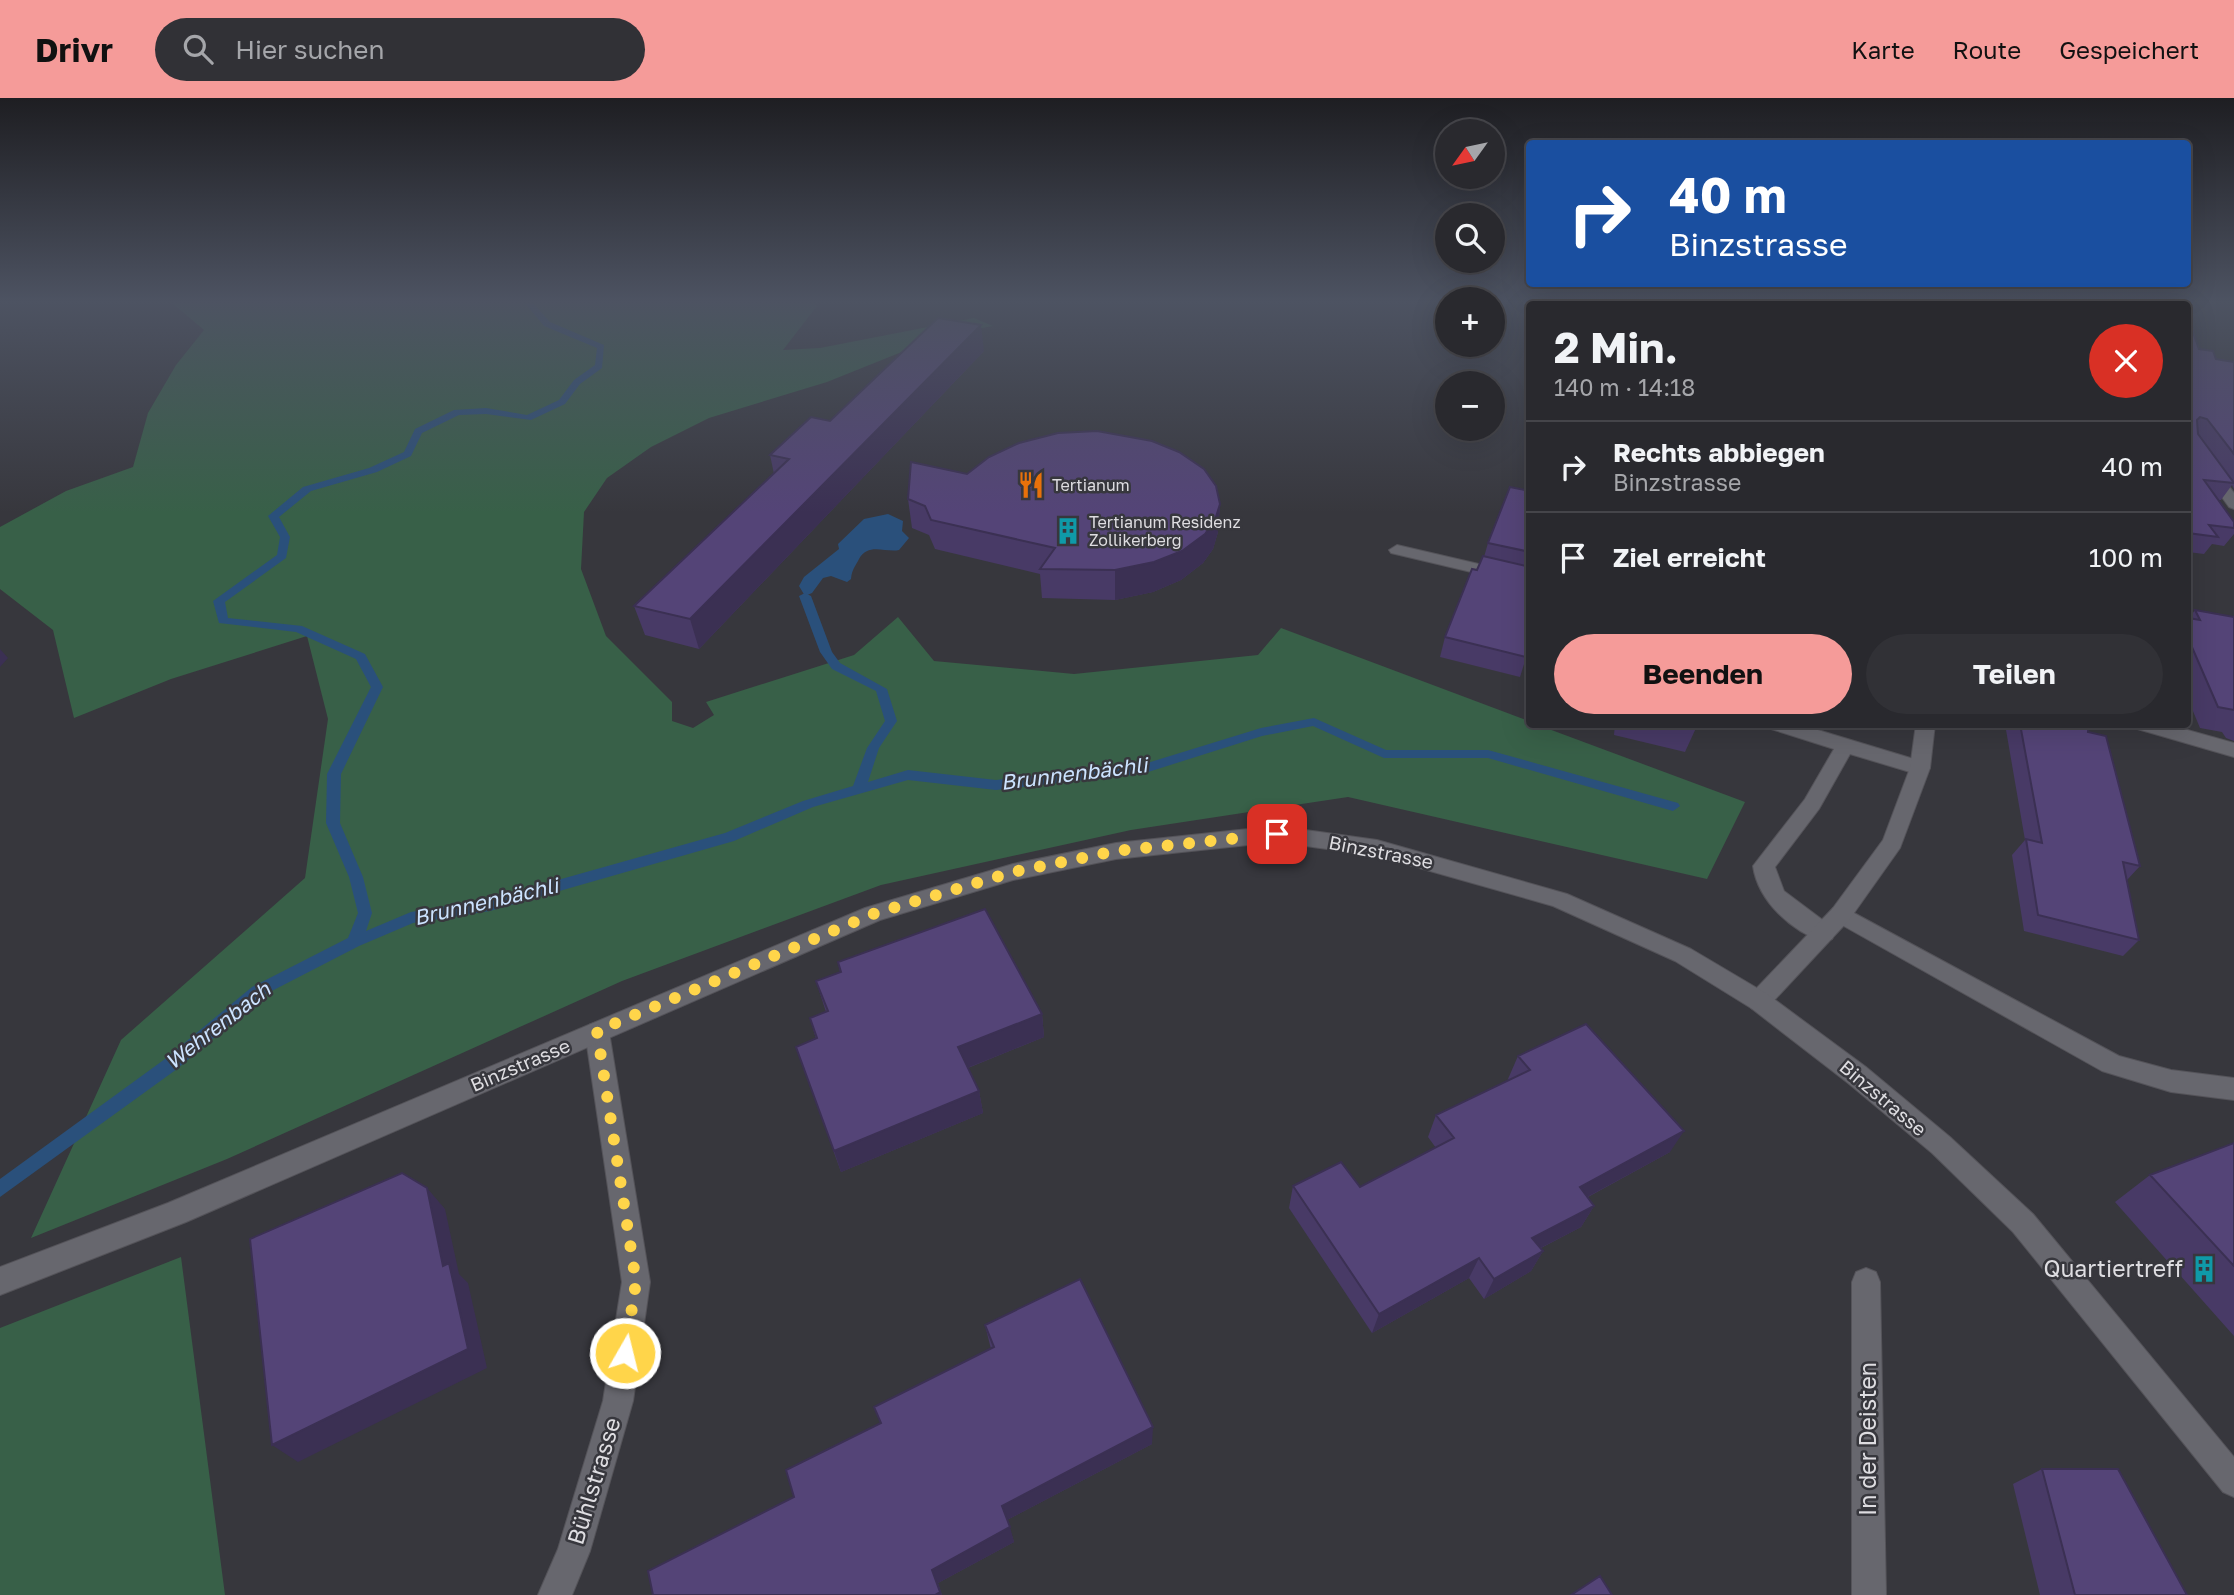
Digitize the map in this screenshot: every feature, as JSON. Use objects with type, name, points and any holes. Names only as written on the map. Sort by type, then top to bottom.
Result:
[{"type":"main road","points":[[2191,445],[2234,504]]},
{"type":"main road","points":[[1397,550],[1526,580]]},
{"type":"main road","points":[[1788,728],[1920,768]]},
{"type":"main road","points":[[1759,1001],[1841,914],[1893,843],[1920,768],[1925,728]]},
{"type":"main road","points":[[2155,728],[2234,750]]},
{"type":"main road","points":[[1824,933],[1797,916],[1774,893],[1764,878],[1764,866],[1812,804],[1845,746]]},
{"type":"main road","name":"Binzstrasse","points":[[0,1281],[176,1213],[873,914],[1013,872],[1116,851],[1277,834],[1377,848],[1559,900],[1683,955],[1759,1001],[1857,1075],[1941,1145],[2023,1223],[2234,1481]]},
{"type":"main road","points":[[1841,914],[2111,1065],[2139,1075],[2197,1087],[2234,1088]]},
{"type":"main road","name":"Bühlstrasse","points":[[555,1595],[574,1551],[618,1401],[636,1282],[597,1031]]},
{"type":"main road","name":"In der Deisten","points":[[1866,1282],[1869,1595]]},
{"type":"green space","points":[[171,373],[850,373],[709,418],[651,447],[607,478],[584,512],[581,569],[606,636],[672,702],[672,721],[693,728],[714,715],[706,702],[854,655],[898,617],[934,661],[1074,674],[1258,655],[1281,628],[1526,720],[1526,728],[1546,728],[1745,802],[1707,879],[1348,797],[1131,830],[881,885],[622,981],[227,1159],[31,1238],[121,1040],[305,878],[328,719],[307,636],[171,679],[74,718],[53,630],[0,589],[0,527],[66,491],[133,467],[148,413]]},
{"type":"green space","points":[[181,1257],[225,1595],[0,1595],[0,1328]]},
{"type":"water","points":[[888,514],[903,521],[902,531],[909,538],[899,550],[867,551],[859,559],[851,579],[847,582],[831,576],[823,578],[812,593],[805,596],[799,586],[804,577],[839,549],[838,544],[864,519]]},
{"type":"building","points":[[880,373],[934,373],[690,619],[634,606],[789,459],[770,455],[811,417],[830,421]]},
{"type":"building","points":[[2191,373],[2234,373],[2234,454],[2207,419],[2200,417],[2197,420],[2198,434],[2234,483],[2204,480],[2234,522],[2234,528],[2209,525],[2218,537],[2191,533]]},
{"type":"building","name":"Tertianum Residenz Zollikerberg","points":[[1097,431],[1152,441],[1179,452],[1204,469],[1216,486],[1220,504],[1215,520],[1205,534],[1182,551],[1154,562],[1115,570],[1040,569],[1055,548],[931,520],[925,506],[908,499],[911,462],[967,474],[989,457],[1019,443],[1058,433]]},
{"type":"building","points":[[1510,487],[1526,490],[1526,551],[1488,543]]},
{"type":"building","points":[[1483,556],[1526,566],[1526,657],[1445,637],[1472,569],[1477,570]]},
{"type":"building","points":[[2195,610],[2234,617],[2234,710],[2218,707],[2191,645],[2191,618],[2200,620]]},
{"type":"building","points":[[2021,728],[2088,728],[2088,732],[2106,736],[2140,866],[2123,862],[2139,940],[2038,915],[2026,839],[2042,843]]},
{"type":"building","points":[[985,909],[1042,1014],[958,1047],[979,1091],[834,1151],[796,1047],[817,1038],[810,1018],[828,1011],[816,981],[841,972],[838,962]]},
{"type":"building","points":[[1586,1024],[1684,1131],[1580,1187],[1594,1206],[1532,1238],[1543,1251],[1494,1279],[1479,1258],[1379,1314],[1293,1186],[1341,1162],[1360,1187],[1454,1138],[1436,1115],[1530,1070],[1518,1056]]},
{"type":"building","points":[[2234,1143],[2234,1266],[2150,1175]]},
{"type":"building","points":[[402,1173],[427,1188],[443,1266],[449,1263],[468,1349],[272,1445],[250,1239]]},
{"type":"building","points":[[1080,1279],[1153,1427],[1002,1506],[1010,1527],[932,1570],[940,1592],[935,1595],[653,1595],[648,1571],[794,1497],[786,1470],[881,1423],[874,1407],[994,1347],[985,1325]]},
{"type":"building","points":[[2042,1469],[2118,1469],[2187,1595],[2075,1595]]},
{"type":"building","points":[[1600,1576],[1612,1595],[1571,1595]]},
{"type":"waterway","name":"Wehrenbach","points":[[354,942],[365,913],[356,877],[333,823],[334,774],[377,687],[361,657],[298,629],[223,621],[219,601],[282,556],[285,537],[273,516],[307,489],[373,470],[408,454],[418,431],[457,412],[486,411],[528,418],[562,402],[577,382],[590,373]]},
{"type":"waterway","points":[[805,596],[826,652],[836,666],[881,689],[891,721],[873,748],[859,789]]},
{"type":"waterway","name":"Brunnenbächli","points":[[354,942],[411,918],[490,905],[729,837],[808,804],[908,775],[996,785],[1145,768],[1261,732],[1314,722],[1384,754],[1488,754],[1673,806]]},
{"type":"waterway","name":"Wehrenbach","points":[[0,1189],[171,1064],[258,991],[354,942]]},
{"type":"place","name":"Tertianum","points":[[1031,485]]},
{"type":"place","name":"Tertianum Residenz Zollikerberg","points":[[1068,531]]},
{"type":"place","name":"Quartiertreff","points":[[2204,1269]]},
{"type":"route","points":[[625,1353],[636,1282],[597,1031],[873,914],[1013,872],[1116,851],[1277,834]]}]
